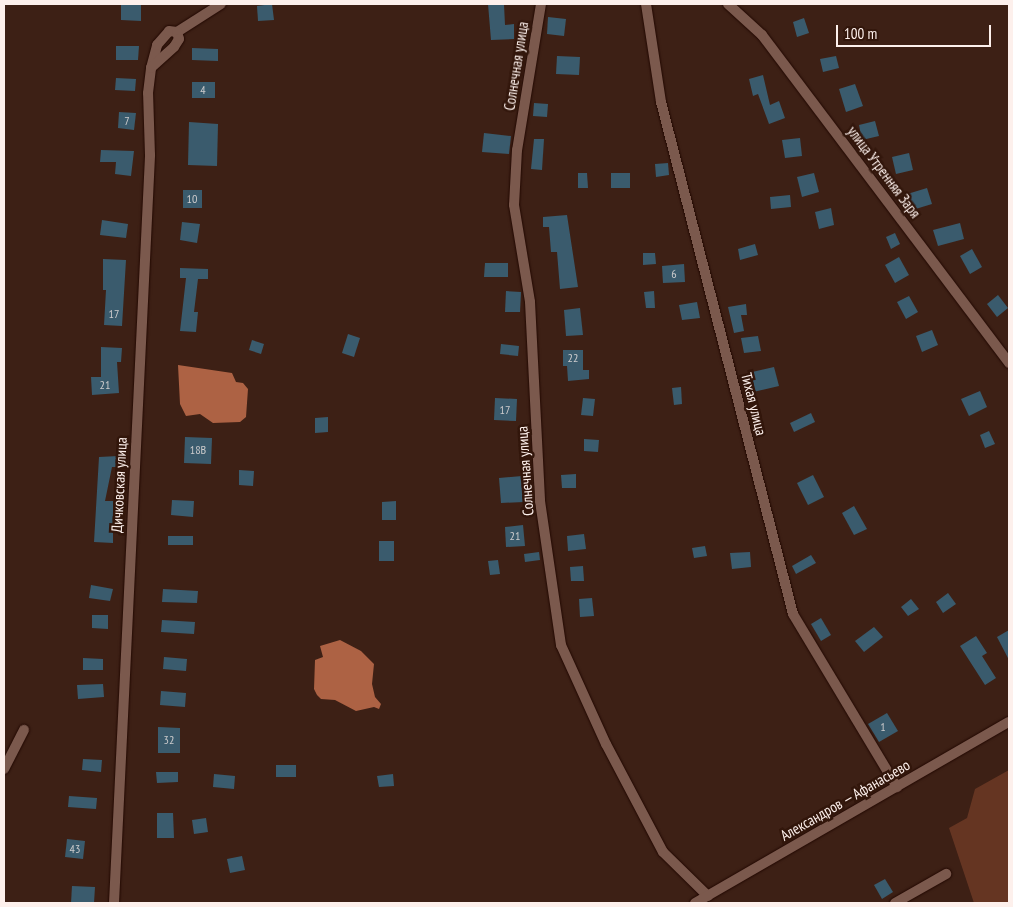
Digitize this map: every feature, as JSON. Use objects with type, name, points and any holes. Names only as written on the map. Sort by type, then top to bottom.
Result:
[{"type":"street","name":"Дичковская улица","points":[[114,903],[150,155],[148,94],[151,68],[157,45],[169,31],[177,32],[221,4]]},
{"type":"street","name":"Солнечная улица","points":[[541,4],[517,150],[514,205],[530,302],[540,501],[561,645],[606,744],[663,852],[708,896]]},
{"type":"street","name":"Тихая улица","points":[[646,4],[661,102],[793,614],[897,787]]},
{"type":"street","name":"улица Утренняя Заря","points":[[728,4],[762,35],[1009,363]]},
{"type":"street","points":[[151,68],[174,47],[178,39],[177,32]]},
{"type":"street","name":"Александров — Афанасьево","points":[[695,903],[1009,722]]},
{"type":"street","points":[[4,768],[24,730]]},
{"type":"street","points":[[894,903],[946,874]]},
{"type":"shaded area","points":[[178,365],[232,373],[236,382],[243,383],[248,389],[246,417],[240,422],[213,423],[200,414],[186,416],[180,404]]},
{"type":"shaded area","points":[[340,640],[361,651],[374,664],[372,684],[375,697],[381,704],[379,709],[374,707],[356,711],[335,700],[321,699],[317,695],[314,689],[315,660],[323,657],[320,646]]},
{"type":"shaded area","points":[[1009,770],[1009,903],[974,903],[949,828],[967,818],[975,789]]},
{"type":"building","points":[[121,4],[141,4],[141,21],[121,20]]},
{"type":"building","points":[[272,4],[274,20],[258,21],[257,6]]},
{"type":"building","points":[[488,4],[504,4],[505,25],[514,24],[514,39],[491,40]]},
{"type":"building","points":[[548,17],[566,19],[564,36],[547,34]]},
{"type":"building","points":[[804,18],[809,33],[797,37],[793,22]]},
{"type":"building","points":[[116,46],[139,46],[138,60],[116,60]]},
{"type":"building","points":[[192,48],[218,49],[218,61],[192,60]]},
{"type":"building","points":[[557,56],[580,57],[579,75],[556,74]]},
{"type":"building","points":[[836,56],[839,68],[823,72],[820,59]]},
{"type":"building","points":[[763,75],[770,105],[779,101],[785,118],[769,124],[758,94],[753,96],[749,79]]},
{"type":"building","points":[[116,78],[136,79],[135,91],[115,90]]},
{"type":"building","points":[[192,82],[215,82],[215,98],[192,98]]},
{"type":"building","points":[[855,84],[863,106],[846,112],[839,89]]},
{"type":"building","points":[[534,103],[548,104],[547,117],[533,116]]},
{"type":"building","points":[[119,112],[136,113],[134,130],[118,128]]},
{"type":"building","points":[[875,121],[879,136],[862,140],[859,125]]},
{"type":"building","points":[[189,122],[218,124],[217,166],[188,165]]},
{"type":"building","points":[[484,133],[511,136],[509,154],[482,152]]},
{"type":"building","points":[[800,138],[802,156],[785,158],[782,140]]},
{"type":"building","points":[[534,139],[544,139],[542,170],[531,169]]},
{"type":"building","points":[[101,150],[134,151],[131,176],[115,174],[116,162],[100,162]]},
{"type":"building","points":[[909,153],[913,170],[896,174],[892,157]]},
{"type":"building","points":[[668,163],[669,175],[656,177],[655,164]]},
{"type":"building","points":[[578,173],[587,173],[588,188],[578,188]]},
{"type":"building","points":[[611,173],[630,173],[630,188],[611,188]]},
{"type":"building","points":[[814,173],[819,192],[802,197],[797,177]]},
{"type":"building","points":[[927,188],[932,204],[909,211],[904,195]]},
{"type":"building","points":[[183,190],[202,190],[202,208],[183,208]]},
{"type":"building","points":[[790,195],[791,207],[771,209],[770,197]]},
{"type":"building","points":[[831,208],[834,225],[819,229],[815,212]]},
{"type":"building","points":[[567,215],[578,287],[560,289],[557,252],[551,252],[549,227],[543,227],[543,217]]},
{"type":"building","points":[[102,220],[128,224],[126,238],[100,235]]},
{"type":"building","points":[[182,222],[200,224],[197,243],[180,240]]},
{"type":"building","points":[[960,223],[964,239],[938,246],[933,230]]},
{"type":"building","points":[[895,233],[900,244],[891,249],[886,237]]},
{"type":"building","points":[[755,244],[758,255],[740,260],[738,249]]},
{"type":"building","points":[[972,249],[982,267],[970,274],[960,256]]},
{"type":"building","points":[[643,253],[655,253],[656,264],[643,265]]},
{"type":"building","points":[[899,257],[909,275],[895,283],[885,265]]},
{"type":"building","points":[[103,259],[126,260],[122,326],[104,325],[106,290],[103,290]]},
{"type":"building","points":[[485,263],[508,263],[508,277],[484,277]]},
{"type":"building","points":[[684,264],[685,282],[663,283],[662,266]]},
{"type":"building","points":[[180,268],[208,269],[208,279],[198,279],[194,312],[198,312],[196,332],[180,331],[186,278],[180,278]]},
{"type":"building","points":[[506,291],[521,292],[520,312],[505,312]]},
{"type":"building","points":[[654,291],[655,308],[646,308],[644,292]]},
{"type":"building","points":[[998,295],[1008,308],[997,317],[987,304]]},
{"type":"building","points":[[909,296],[918,312],[906,319],[897,302]]},
{"type":"building","points":[[697,302],[700,318],[682,320],[679,305]]},
{"type":"building","points":[[746,304],[747,315],[741,315],[744,331],[734,333],[728,307]]},
{"type":"building","points":[[580,308],[583,335],[566,336],[564,310]]},
{"type":"building","points":[[932,330],[938,345],[922,352],[916,336]]},
{"type":"building","points":[[348,334],[360,338],[354,357],[342,353]]},
{"type":"building","points":[[758,336],[761,351],[744,353],[741,338]]},
{"type":"building","points":[[252,340],[264,344],[261,354],[249,350]]},
{"type":"building","points":[[501,344],[519,346],[518,356],[500,354]]},
{"type":"building","points":[[101,347],[122,348],[121,362],[117,362],[119,393],[92,395],[91,377],[101,377]]},
{"type":"building","points":[[563,350],[583,350],[583,370],[589,370],[589,379],[568,381],[567,366],[563,366]]},
{"type":"building","points":[[774,367],[779,386],[753,392],[748,373]]},
{"type":"building","points":[[681,387],[682,404],[674,405],[672,388]]},
{"type":"building","points":[[980,391],[987,407],[969,416],[961,399]]},
{"type":"building","points":[[495,398],[517,399],[516,421],[494,420]]},
{"type":"building","points":[[583,398],[595,399],[593,416],[581,415]]},
{"type":"building","points":[[811,413],[815,422],[794,432],[790,423]]},
{"type":"building","points":[[328,417],[328,432],[315,433],[315,418]]},
{"type":"building","points":[[989,431],[995,444],[985,448],[980,435]]},
{"type":"building","points":[[185,437],[212,438],[211,464],[184,463]]},
{"type":"building","points":[[584,439],[599,440],[598,452],[584,451]]},
{"type":"building","points":[[118,456],[118,467],[112,467],[105,501],[113,501],[113,543],[94,542],[99,457]]},
{"type":"building","points":[[239,470],[254,471],[253,486],[239,485]]},
{"type":"building","points":[[576,474],[576,488],[562,488],[561,475]]},
{"type":"building","points":[[813,475],[824,497],[808,505],[797,483]]},
{"type":"building","points":[[522,476],[524,502],[501,503],[499,478]]},
{"type":"building","points":[[172,500],[194,501],[193,517],[171,515]]},
{"type":"building","points":[[396,501],[396,520],[382,520],[382,502]]},
{"type":"building","points":[[854,506],[867,529],[854,535],[842,513]]},
{"type":"building","points":[[523,525],[525,546],[506,547],[505,527]]},
{"type":"building","points":[[584,534],[586,549],[568,551],[567,536]]},
{"type":"building","points":[[168,536],[193,536],[193,545],[168,545]]},
{"type":"building","points":[[379,541],[394,541],[394,561],[379,561]]},
{"type":"building","points":[[705,546],[707,556],[694,558],[692,548]]},
{"type":"building","points":[[539,552],[540,560],[525,562],[524,554]]},
{"type":"building","points":[[750,552],[751,567],[732,569],[730,553]]},
{"type":"building","points":[[811,555],[816,563],[796,574],[792,566]]},
{"type":"building","points":[[498,560],[500,574],[490,575],[488,561]]},
{"type":"building","points":[[583,566],[584,581],[571,581],[570,567]]},
{"type":"building","points":[[91,585],[113,589],[110,601],[89,598]]},
{"type":"building","points":[[163,589],[198,591],[197,603],[162,602]]},
{"type":"building","points":[[948,593],[956,604],[943,613],[936,602]]},
{"type":"building","points":[[592,598],[594,616],[580,617],[579,599]]},
{"type":"building","points":[[911,599],[919,609],[908,616],[901,607]]},
{"type":"building","points":[[92,615],[108,615],[108,629],[92,628]]},
{"type":"building","points":[[821,618],[831,635],[821,641],[811,624]]},
{"type":"building","points":[[162,620],[195,622],[194,634],[161,632]]},
{"type":"building","points":[[874,627],[883,637],[864,652],[855,641]]},
{"type":"building","points":[[1009,630],[1009,660],[997,637]]},
{"type":"building","points":[[976,636],[987,653],[982,656],[996,678],[985,685],[960,646]]},
{"type":"building","points":[[164,657],[187,659],[186,671],[163,669]]},
{"type":"building","points":[[83,658],[103,659],[103,670],[83,670]]},
{"type":"building","points":[[103,684],[104,697],[78,699],[77,685]]},
{"type":"building","points":[[161,691],[186,693],[185,707],[160,705]]},
{"type":"building","points":[[887,713],[898,731],[879,742],[868,724]]},
{"type":"building","points":[[158,727],[180,728],[180,753],[158,753]]},
{"type":"building","points":[[83,759],[102,760],[101,772],[82,770]]},
{"type":"building","points":[[276,765],[296,765],[296,777],[276,777]]},
{"type":"building","points":[[156,772],[178,772],[178,782],[157,783]]},
{"type":"building","points":[[214,774],[235,776],[234,789],[213,787]]},
{"type":"building","points":[[393,774],[394,786],[379,787],[377,776]]},
{"type":"building","points":[[69,796],[97,798],[96,809],[68,807]]},
{"type":"building","points":[[157,813],[173,813],[174,838],[157,838]]},
{"type":"building","points":[[206,818],[208,832],[194,834],[192,820]]},
{"type":"building","points":[[67,839],[85,841],[83,859],[65,857]]},
{"type":"building","points":[[242,856],[245,870],[230,873],[227,859]]},
{"type":"building","points":[[885,879],[893,892],[882,899],[874,885]]},
{"type":"building","points":[[72,886],[95,887],[94,903],[71,903]]}]
